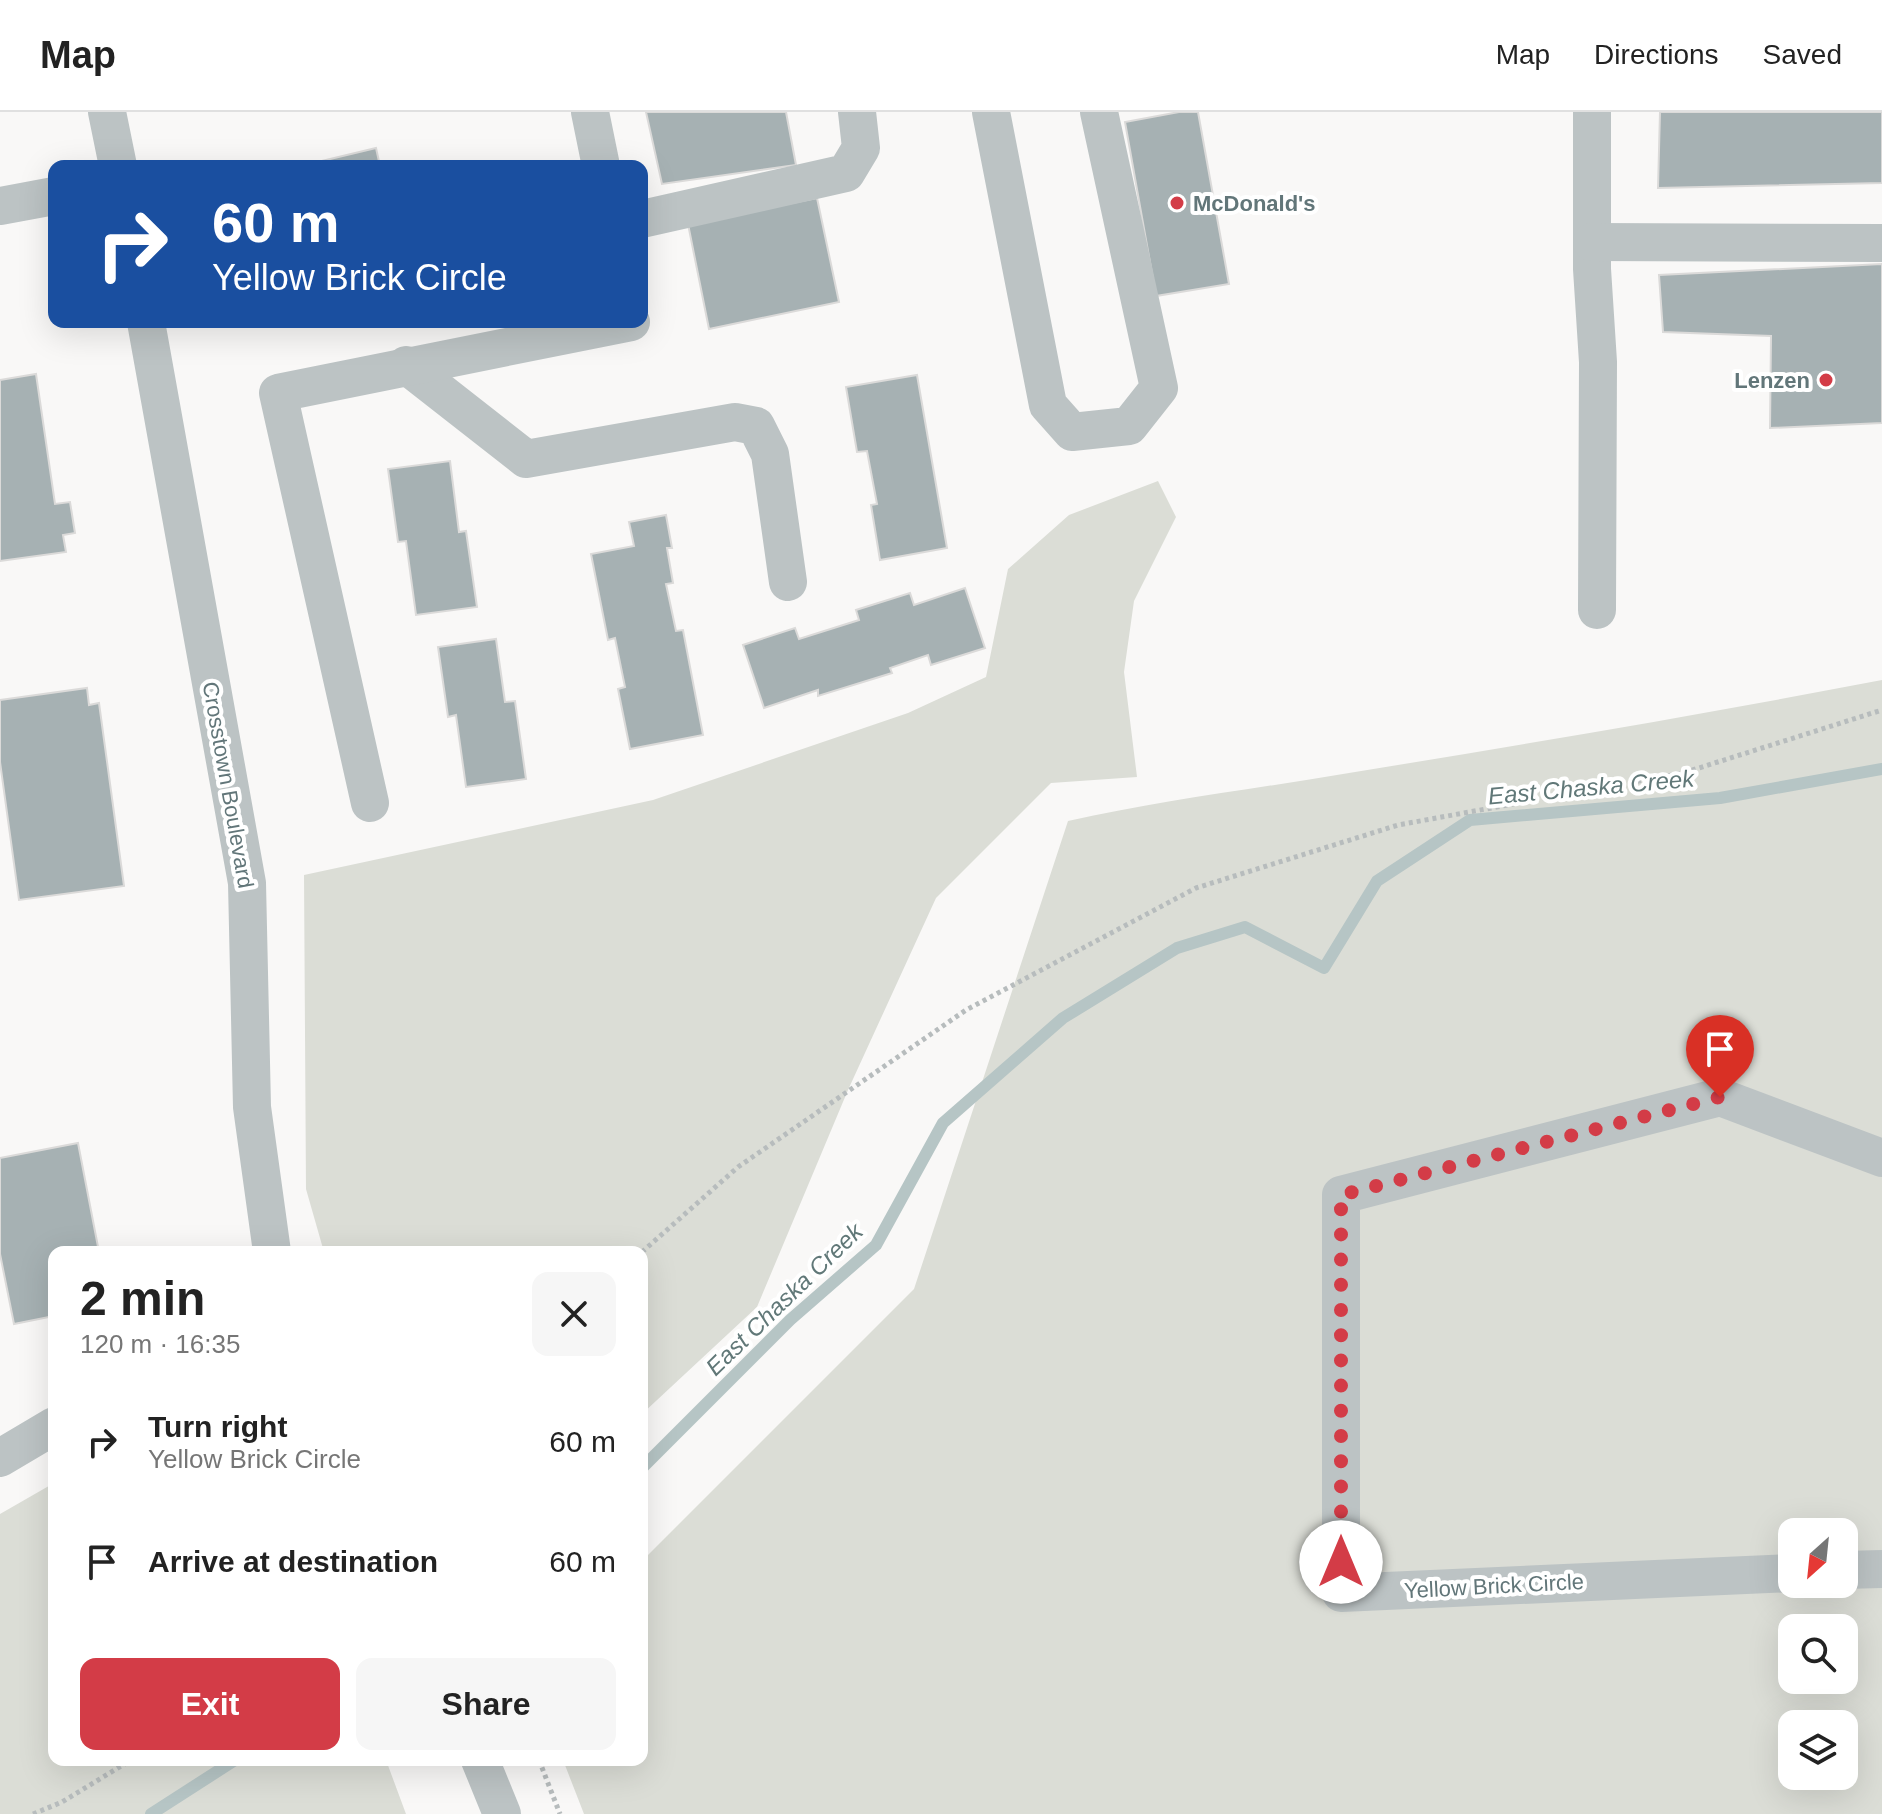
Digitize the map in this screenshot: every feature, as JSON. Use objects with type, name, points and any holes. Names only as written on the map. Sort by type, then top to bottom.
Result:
[{"type":"street","points":[[107,112],[117,160]]},
{"type":"street","points":[[590,112],[600,160]]},
{"type":"street","points":[[648,218],[846,173],[861,148],[857,112]]},
{"type":"street","points":[[991,112],[1048,405],[1072,432],[1129,426],[1159,388],[1099,112]]},
{"type":"street","points":[[1592,112],[1592,242],[1598,362],[1597,610]]},
{"type":"street","points":[[0,206],[48,197]]},
{"type":"street","points":[[1592,242],[1882,243]]},
{"type":"street","name":"Crosstown Boulevard","points":[[147,328],[247,883],[252,1107],[271,1246]]},
{"type":"street","points":[[370,803],[278,393],[600,328]]},
{"type":"street","points":[[406,365],[526,459],[735,422],[756,426],[770,454],[788,582]]},
{"type":"street","name":"Yellow Brick Circle","points":[[1778,1574],[1341,1593],[1341,1195],[1720,1097],[1882,1158]]},
{"type":"street","points":[[0,1458],[48,1430]]},
{"type":"street","points":[[1858,1570],[1882,1569]]},
{"type":"street","points":[[482,1766],[502,1814]]},
{"type":"path","points":[[648,1247],[738,1167],[966,1010],[1196,888],[1398,825],[1683,773],[1882,710]]},
{"type":"path","points":[[33,1814],[62,1802],[121,1766]]},
{"type":"path","points":[[541,1766],[560,1814]]},
{"type":"shaded area","points":[[1158,481],[1176,517],[1134,601],[1124,672],[1137,777],[1051,783],[936,898],[848,1090],[757,1307],[648,1408],[648,1246],[322,1246],[306,1189],[304,875],[653,800],[908,713],[986,677],[1008,569],[1069,515]]},
{"type":"shaded area","points":[[1882,680],[1882,1814],[584,1814],[565,1766],[648,1766],[648,1555],[914,1289],[1068,821]]},
{"type":"shaded area","points":[[48,1486],[48,1766],[388,1766],[406,1814],[0,1814],[0,1514]]},
{"type":"building","points":[[646,112],[786,112],[796,165],[662,184]]},
{"type":"building","name":"McDonald's","points":[[1179,112],[1198,112],[1229,284],[1156,296],[1125,122]]},
{"type":"building","points":[[1660,112],[1882,112],[1882,183],[1658,188]]},
{"type":"building","points":[[376,148],[379,160],[326,160]]},
{"type":"building","points":[[817,198],[839,302],[709,329],[688,224]]},
{"type":"building","name":"Lenzen","points":[[1882,264],[1882,423],[1770,428],[1771,336],[1663,332],[1659,275]]},
{"type":"building","points":[[36,374],[55,504],[70,502],[75,533],[63,535],[66,552],[0,561],[0,380]]},
{"type":"building","points":[[917,375],[947,548],[880,560],[871,505],[877,504],[867,451],[857,452],[846,387]]},
{"type":"building","points":[[450,461],[459,532],[466,531],[477,607],[416,615],[406,541],[398,542],[388,469]]},
{"type":"building","points":[[666,515],[672,548],[667,548],[673,583],[666,584],[676,631],[683,630],[703,735],[630,749],[618,689],[625,687],[615,638],[608,640],[591,554],[634,546],[629,522]]},
{"type":"building","points":[[965,588],[985,648],[931,665],[928,655],[890,668],[892,673],[818,696],[818,690],[764,708],[743,645],[795,628],[799,639],[859,620],[856,610],[910,593],[914,605]]},
{"type":"building","points":[[496,639],[505,702],[515,701],[526,779],[466,787],[456,715],[448,717],[438,647]]},
{"type":"building","points":[[87,688],[89,705],[99,703],[124,886],[19,900],[0,762],[0,700]]},
{"type":"building","points":[[78,1143],[98,1246],[48,1246],[48,1317],[14,1324],[0,1254],[0,1158]]},
{"type":"waterway","name":"East Chaska Creek","points":[[648,1462],[790,1320],[876,1245],[943,1123],[1063,1018],[1177,948],[1245,927],[1324,968],[1377,881],[1470,820],[1720,798],[1882,769]]},
{"type":"waterway","name":"East Chaska Creek","points":[[151,1814],[226,1766]]},
{"type":"place","name":"McDonald's","points":[[1177,203]]},
{"type":"place","name":"Lenzen","points":[[1826,380]]},
{"type":"route","points":[[1341,1562],[1341,1195],[1720,1097]]}]
